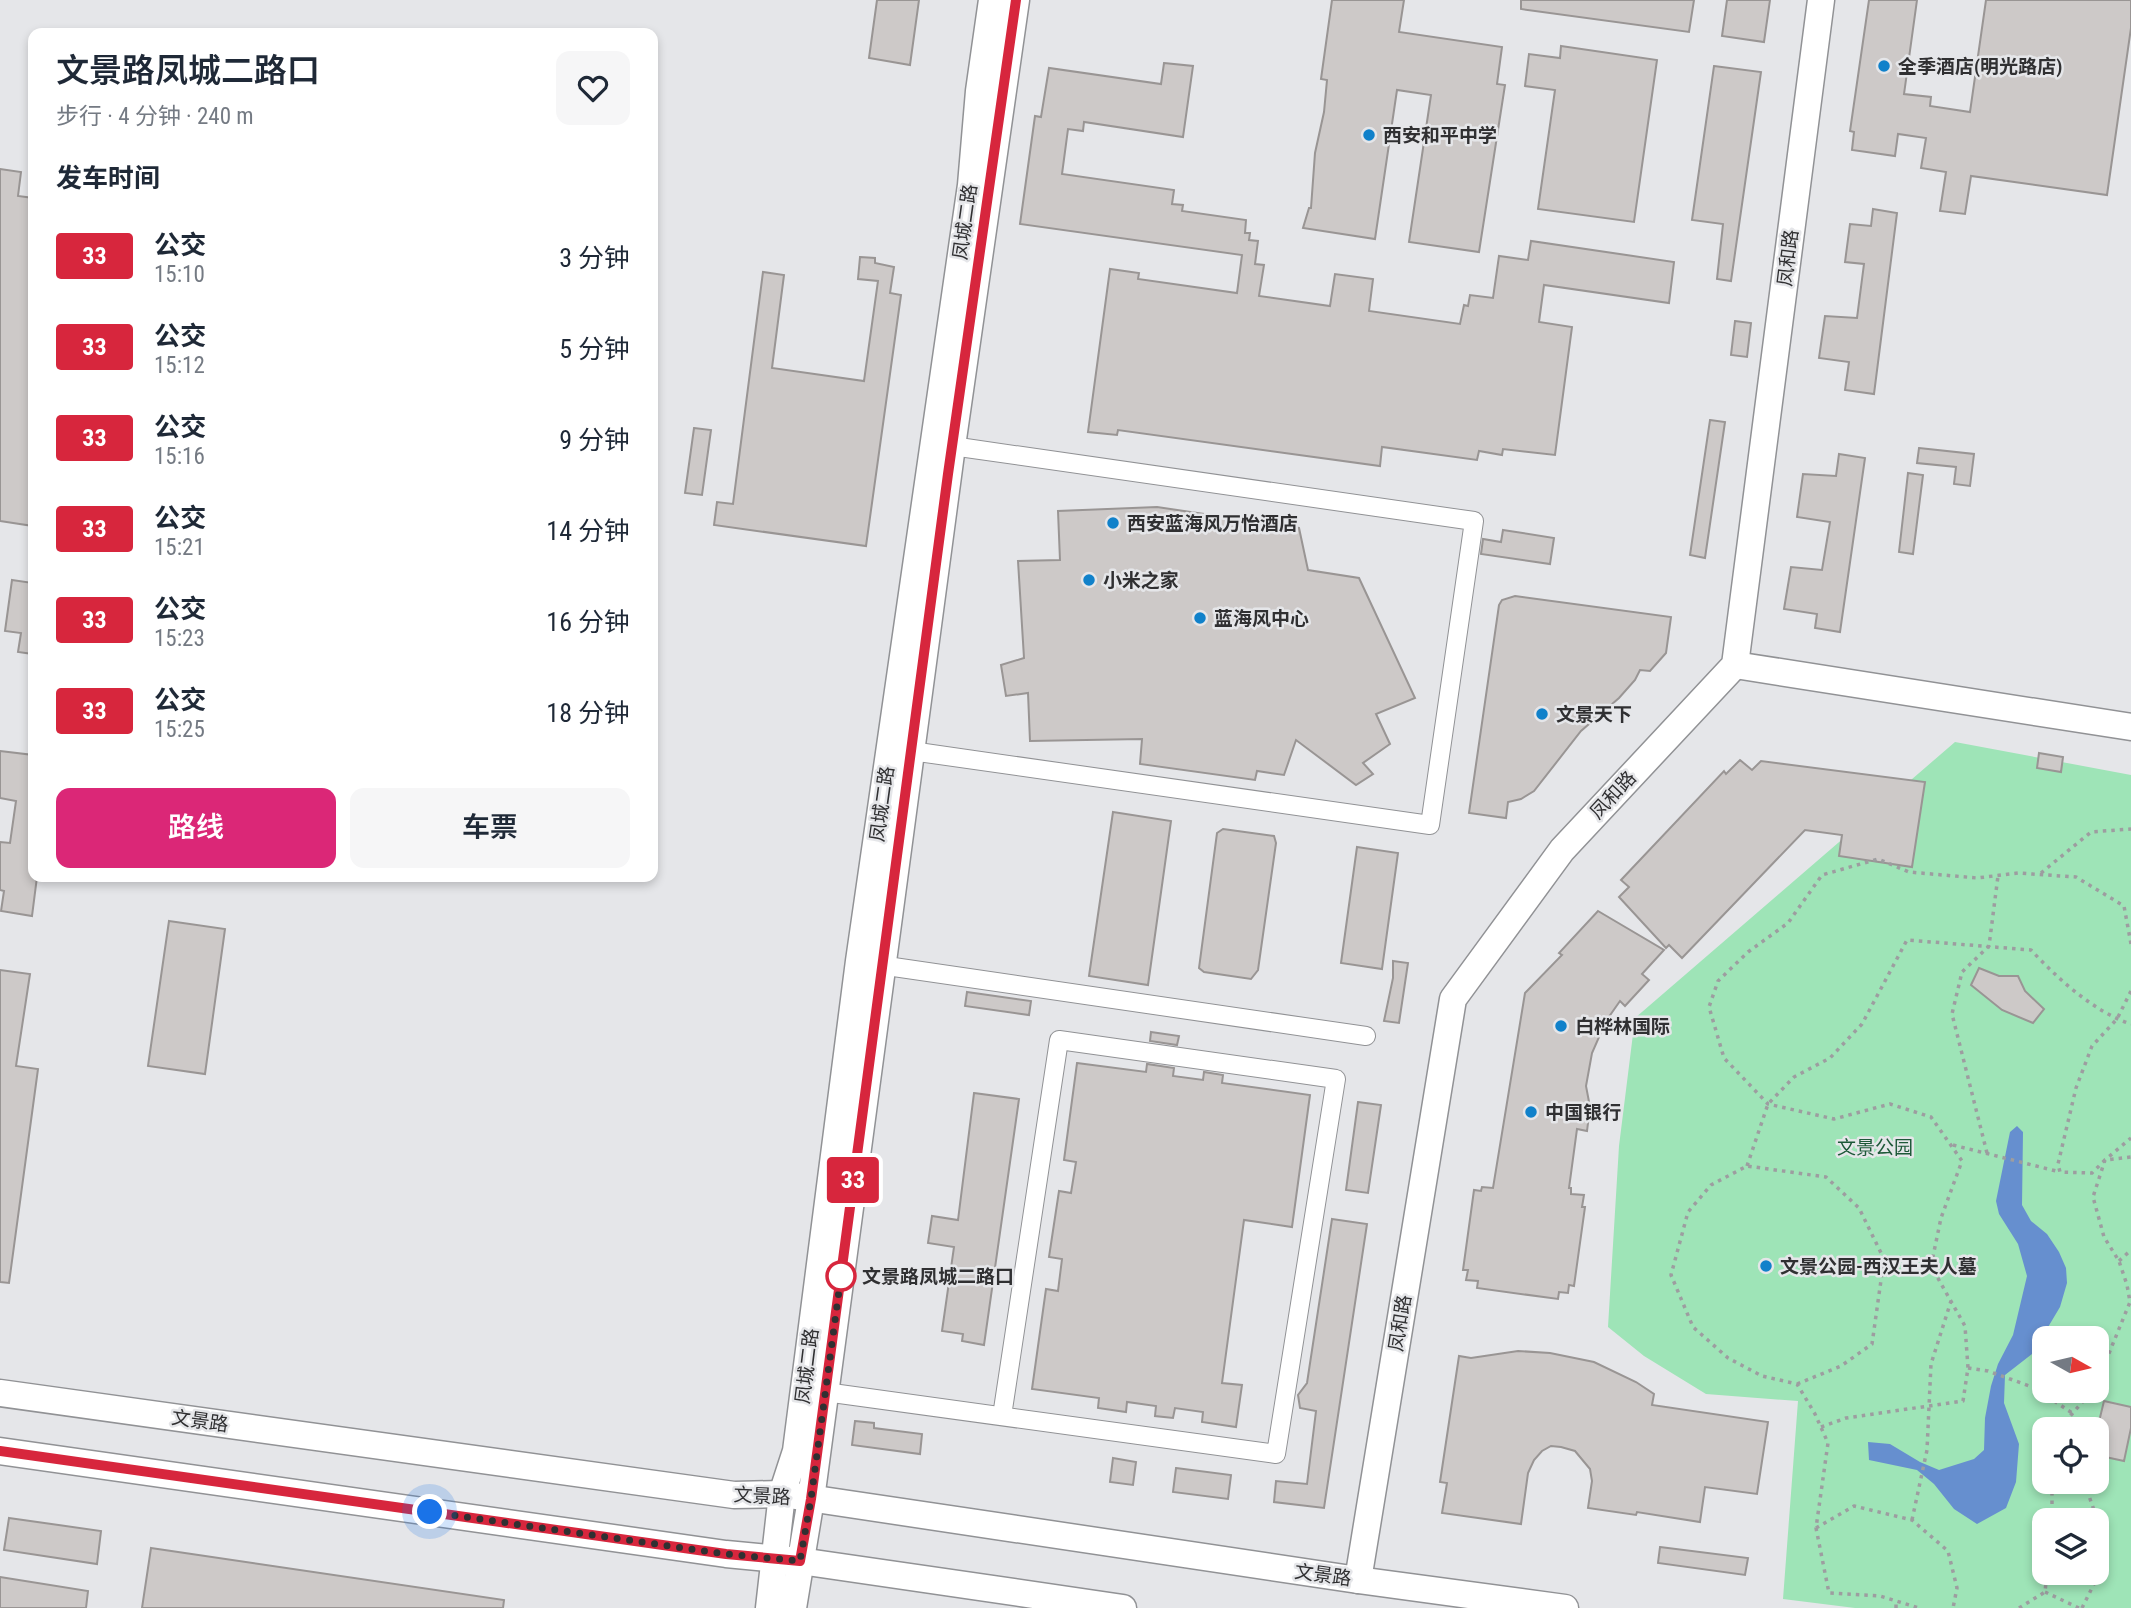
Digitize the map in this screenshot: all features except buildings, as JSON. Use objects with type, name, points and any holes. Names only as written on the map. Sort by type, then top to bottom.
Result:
[{"type":"main road","name":"凤城二路","points":[[769,1608],[811,1499],[871,963],[971,185],[979,91],[992,0]]},
{"type":"main road","name":"凤城二路","points":[[793,1608],[782,1494],[796,1451],[871,963],[911,751],[1016,0]]},
{"type":"main road","name":"凤和路","points":[[1358,1580],[1453,999],[1562,850],[1735,665],[1821,0]]},
{"type":"main road","points":[[1735,665],[2131,727]]},
{"type":"main road","name":"文景路","points":[[0,1393],[720,1493],[782,1494],[1358,1580],[1565,1608]]},
{"type":"main road","points":[[0,1451],[1124,1608]]},
{"type":"street","points":[[911,751],[1430,825],[1474,521],[952,446]]},
{"type":"street","points":[[871,963],[1366,1035]]},
{"type":"street","points":[[825,1392],[1276,1454],[1336,1079],[1059,1040],[1002,1416]]},
{"type":"path","points":[[2039,875],[2091,832],[2131,829]]},
{"type":"path","points":[[1821,1427],[1846,1418],[1963,1401],[1968,1368],[1965,1325],[1931,1266],[1941,1218],[1962,1161],[1931,1117],[1890,1104],[1834,1119],[1768,1104],[1724,1058],[1709,1007],[1718,981],[1748,952],[1788,923],[1822,874],[1878,859],[1909,872],[1976,878],[2018,873],[2076,877],[2124,906],[2131,944]]},
{"type":"path","points":[[1987,1153],[1952,1014],[1962,972],[1989,946],[1998,876]]},
{"type":"path","points":[[1747,1166],[1768,1104],[1794,1077],[1830,1058],[1862,1024],[1908,940],[2031,950],[2057,978],[2117,1019],[2131,1024]]},
{"type":"path","points":[[2060,1172],[2058,1164],[2076,1088],[2092,1046],[2117,1019],[2131,991]]},
{"type":"path","points":[[1951,1145],[2060,1172],[2092,1173],[2131,1138]]},
{"type":"path","points":[[2105,1160],[2131,1157]]},
{"type":"path","points":[[2105,1160],[2093,1197],[2104,1237],[2119,1261],[2130,1302],[2109,1353]]},
{"type":"path","points":[[1747,1166],[1826,1177],[1859,1208],[1884,1259],[1872,1344],[1841,1366],[1797,1384],[1762,1376],[1719,1350],[1693,1327],[1671,1275],[1688,1212],[1711,1185],[1747,1166]]},
{"type":"path","points":[[2119,1261],[2131,1250]]},
{"type":"path","points":[[1912,1520],[1927,1450],[1931,1364],[1951,1301]]},
{"type":"path","points":[[1968,1368],[1987,1371],[2035,1388],[2072,1413]]},
{"type":"path","points":[[1797,1384],[1828,1443],[1816,1528],[1829,1593],[1880,1596],[1919,1608]]},
{"type":"path","points":[[2069,1417],[2080,1404]]},
{"type":"path","points":[[1816,1528],[1854,1506],[1912,1520],[1948,1551],[1957,1588],[1953,1608]]},
{"type":"path","points":[[2045,1592],[2046,1585]]},
{"type":"path","points":[[2045,1592],[2080,1608],[2093,1585]]},
{"type":"path","points":[[2019,1608],[2045,1592]]},
{"type":"path","points":[[1896,1601],[1896,1608]]},
{"type":"green space","name":"文景公园","points":[[1955,742],[2131,775],[2131,1608],[1855,1608],[1783,1599],[1798,1401],[1706,1394],[1644,1356],[1608,1327],[1619,1146],[1635,1018]]},
{"type":"water","points":[[2017,1126],[2023,1132],[2022,1205],[2031,1221],[2047,1234],[2059,1252],[2066,1268],[2067,1283],[2060,1307],[2049,1326],[2032,1326],[2032,1354],[2005,1375],[2004,1403],[2019,1444],[2016,1482],[2006,1508],[1977,1524],[1954,1509],[1934,1484],[1917,1470],[1869,1460],[1868,1442],[1890,1444],[1939,1470],[1974,1459],[1984,1450],[1985,1418],[1991,1386],[1998,1364],[2013,1335],[2027,1276],[2018,1244],[1999,1214],[1996,1201],[2010,1132]]},
{"type":"bus line","name":"33","points":[[0,1451],[726,1554],[800,1561],[811,1499],[948,474],[1016,0]]},
{"type":"place","name":"全季酒店(明光路店)","points":[[1884,66]]},
{"type":"place","name":"西安和平中学","points":[[1369,135]]},
{"type":"place","name":"西安蓝海风万怡酒店","points":[[1113,523]]},
{"type":"place","name":"小米之家","points":[[1089,580]]},
{"type":"place","name":"蓝海风中心","points":[[1200,618]]},
{"type":"place","name":"文景天下","points":[[1542,714]]},
{"type":"place","name":"白桦林国际","points":[[1561,1026]]},
{"type":"place","name":"中国银行","points":[[1531,1112]]},
{"type":"place","name":"文景公园-西汉王夫人墓","points":[[1766,1266]]},
{"type":"place","name":"文景路凤城二路口","points":[[841,1276]]},
{"type":"route","points":[[430,1512],[726,1554],[800,1561],[841,1276]]}]
